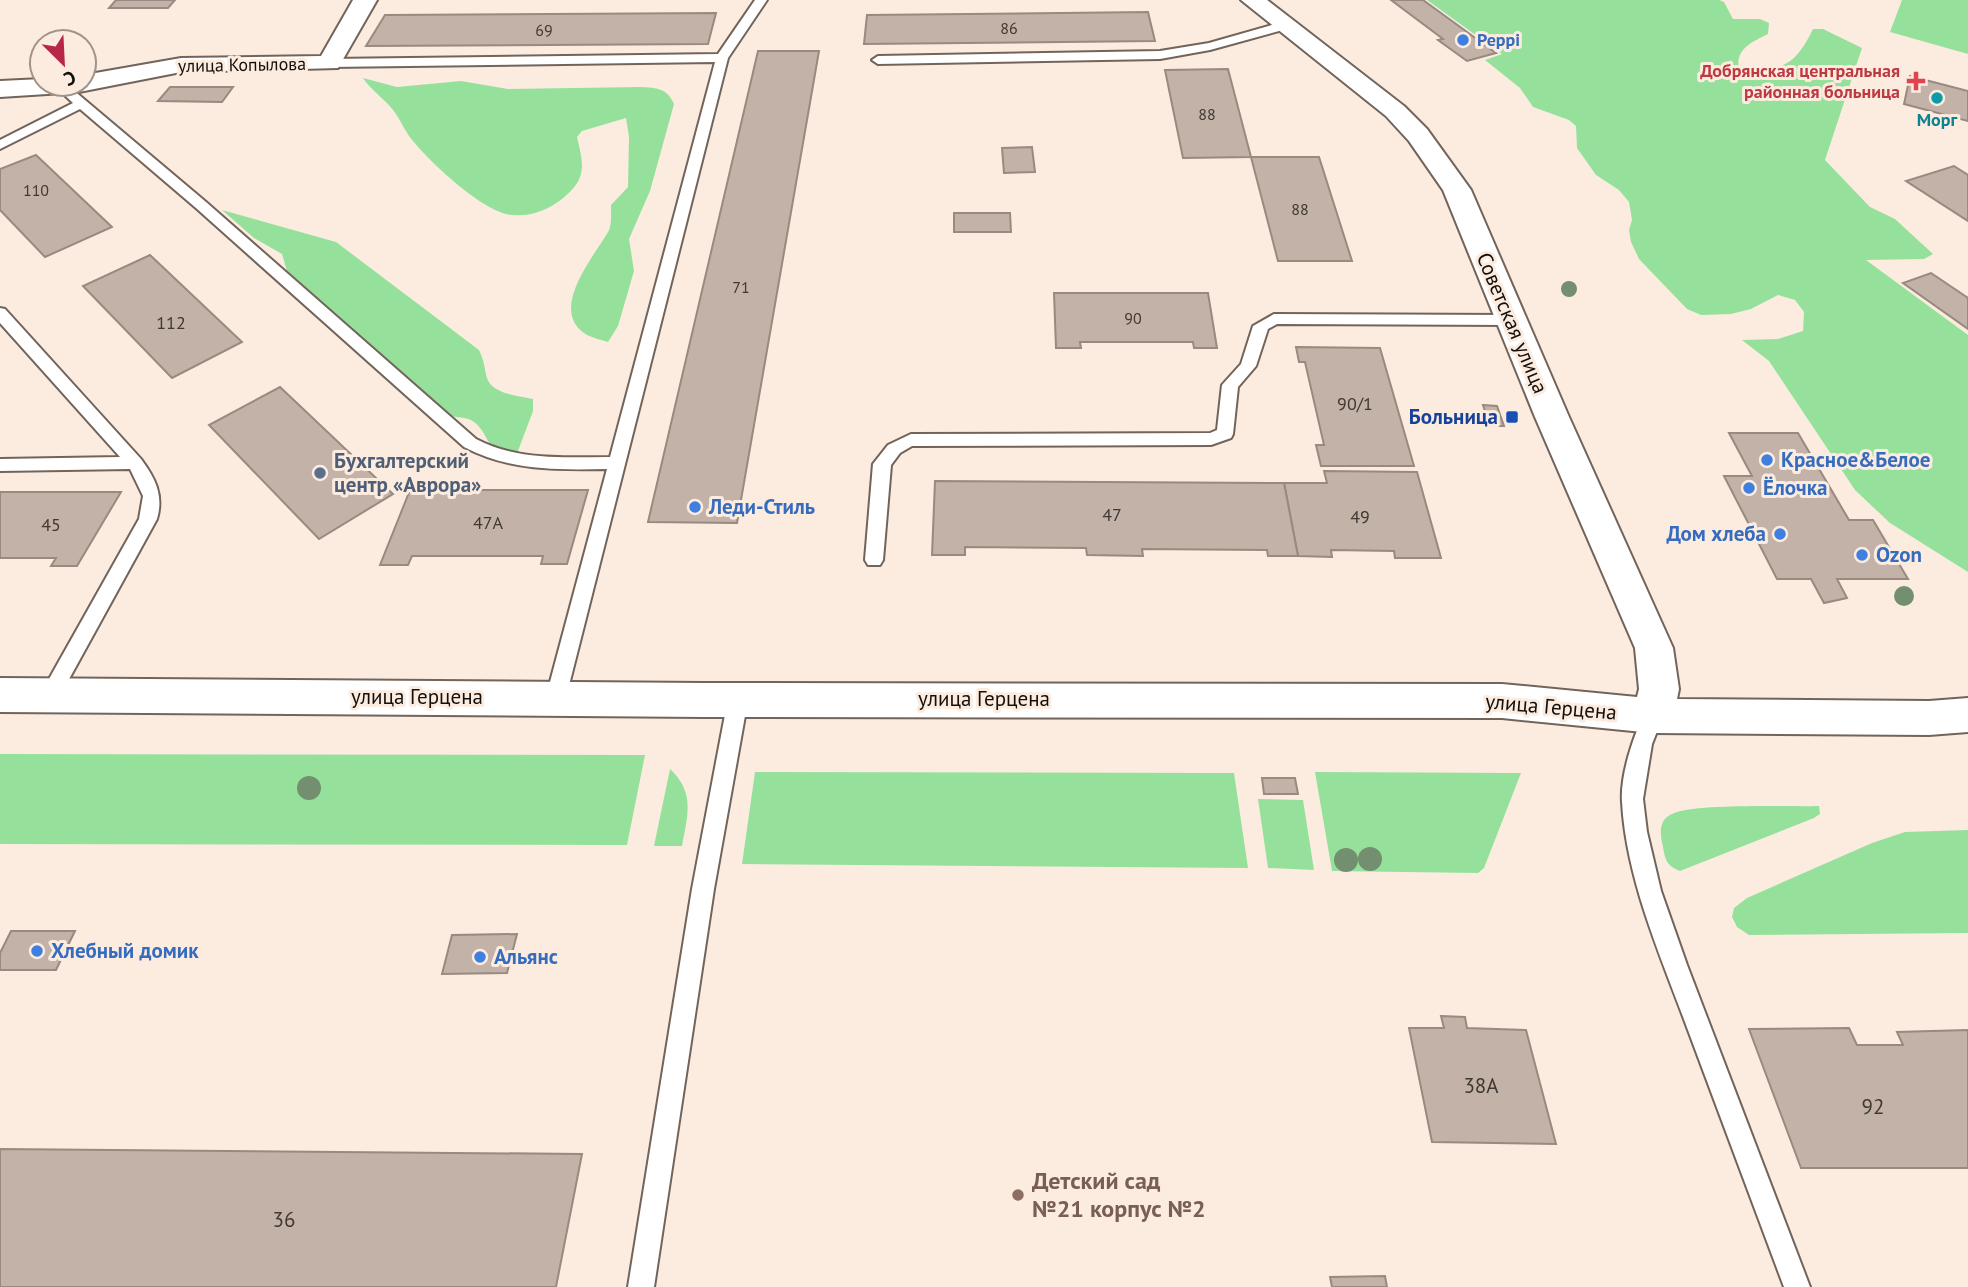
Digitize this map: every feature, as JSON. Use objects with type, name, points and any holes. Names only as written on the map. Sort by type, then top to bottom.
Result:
[{"type":"street","name":"улица Копылова","points":[[98,84],[181,65],[329,63],[365,0]]},
{"type":"street","name":"Советская улица","points":[[1253,0],[1395,111],[1432,154],[1457,190],[1654,648],[1659,689],[1653,716]]},
{"type":"street","name":"улица Копылова","points":[[0,89],[28,89]]},
{"type":"street","name":"улица Герцена","points":[[0,695],[1502,701],[1653,716],[1929,718],[1968,715]]},
{"type":"lane","points":[[556,697],[722,58],[761,0]]},
{"type":"lane","points":[[878,60],[1160,55],[1210,46],[1286,25]]},
{"type":"lane","points":[[329,63],[722,58]]},
{"type":"lane","points":[[0,145],[65,98]]},
{"type":"lane","points":[[87,98],[484,453],[530,462],[617,463]]},
{"type":"lane","points":[[0,313],[135,463],[151,486],[152,504],[148,519],[50,695]]},
{"type":"lane","points":[[874,561],[881,464],[898,444],[911,440],[1211,439],[1225,434],[1230,385],[1248,366],[1261,326],[1274,319],[1511,320]]},
{"type":"lane","points":[[0,465],[135,463]]},
{"type":"lane","points":[[641,1287],[703,889],[738,699]]},
{"type":"lane","points":[[1653,716],[1642,744],[1632,799],[1636,832],[1650,891],[1675,965],[1797,1287]]},
{"type":"green space","points":[[1427,0],[1719,0],[1724,2],[1733,19],[1760,19],[1769,23],[1768,34],[1742,51],[1738,62],[1739,69],[1776,68],[1785,64],[1799,52],[1813,29],[1823,29],[1862,48],[1825,160],[1870,207],[1895,219],[1933,254],[1924,259],[1866,260],[1968,335],[1968,572],[1890,523],[1855,490],[1769,361],[1742,340],[1778,339],[1803,331],[1804,312],[1795,300],[1778,295],[1751,309],[1731,314],[1701,315],[1687,309],[1639,259],[1631,242],[1629,202],[1619,190],[1596,175],[1577,148],[1576,126],[1569,120],[1533,107],[1520,88],[1485,60],[1502,54]]},
{"type":"green space","points":[[1902,0],[1968,0],[1968,54],[1890,32]]},
{"type":"green space","points":[[363,78],[397,87],[461,81],[508,89],[647,87],[661,90],[668,95],[674,104],[650,191],[629,239],[634,271],[618,326],[608,342],[587,335],[576,325],[571,312],[572,299],[584,270],[609,229],[611,205],[628,187],[629,137],[626,118],[582,131],[577,137],[582,171],[576,185],[562,199],[538,212],[512,215],[487,206],[445,174],[413,141],[392,109]]},
{"type":"green space","points":[[222,210],[336,242],[479,350],[487,378],[494,388],[533,399],[533,411],[518,451],[494,449],[474,422],[446,415],[287,271],[282,254],[254,238]]},
{"type":"green space","points":[[0,754],[645,755],[627,845],[0,844]]},
{"type":"green space","points":[[670,769],[683,786],[688,805],[682,846],[654,846]]},
{"type":"green space","points":[[755,772],[1234,773],[1248,868],[742,864]]},
{"type":"green space","points":[[1315,772],[1521,773],[1484,868],[1478,873],[1332,871]]},
{"type":"green space","points":[[1258,799],[1303,800],[1314,870],[1268,868]]},
{"type":"green space","points":[[1819,806],[1820,814],[1814,818],[1680,871],[1667,862],[1661,828],[1664,820],[1672,814],[1700,808]]},
{"type":"green space","points":[[1968,830],[1968,933],[1749,935],[1737,927],[1732,917],[1734,908],[1747,898],[1872,843],[1905,832]]},
{"type":"building","points":[[116,0],[175,0],[168,8],[109,8]]},
{"type":"building","points":[[1391,0],[1423,0],[1496,53],[1467,61],[1438,40],[1443,39]]},
{"type":"building","points":[[1148,12],[1155,41],[864,44],[867,15]]},
{"type":"building","points":[[716,13],[708,44],[366,46],[385,15]]},
{"type":"building","points":[[758,51],[819,51],[737,523],[648,522]]},
{"type":"building","points":[[1228,69],[1251,157],[1183,158],[1165,70]]},
{"type":"building","name":"Морг","points":[[1910,76],[1968,91],[1968,121],[1904,104]]},
{"type":"building","points":[[170,87],[233,87],[222,102],[158,101]]},
{"type":"building","points":[[1032,147],[1035,172],[1004,173],[1002,148]]},
{"type":"building","points":[[36,155],[112,227],[45,257],[0,210],[0,169]]},
{"type":"building","points":[[1251,157],[1319,157],[1352,261],[1278,261]]},
{"type":"building","points":[[1954,166],[1968,175],[1968,221],[1906,181]]},
{"type":"building","points":[[954,213],[1010,213],[1011,232],[954,232]]},
{"type":"building","points":[[150,255],[242,342],[172,378],[83,286]]},
{"type":"building","points":[[1931,273],[1968,298],[1968,329],[1903,283]]},
{"type":"building","points":[[1054,293],[1208,293],[1217,348],[1194,348],[1193,342],[1080,342],[1081,348],[1056,348]]},
{"type":"building","points":[[1296,347],[1380,348],[1414,466],[1321,466],[1316,445],[1324,445],[1305,362],[1299,362]]},
{"type":"building","points":[[280,387],[393,494],[319,539],[209,425]]},
{"type":"building","points":[[1483,405],[1497,406],[1504,426],[1490,426]]},
{"type":"building","points":[[1729,433],[1798,433],[1849,520],[1873,520],[1908,579],[1837,579],[1847,598],[1824,603],[1811,579],[1777,579],[1724,476],[1752,476]]},
{"type":"building","points":[[1324,471],[1417,472],[1441,558],[1395,558],[1394,551],[1331,550],[1332,557],[1298,556],[1284,483],[1327,483]]},
{"type":"building","points":[[935,481],[1284,483],[1298,556],[1268,556],[1267,550],[1142,549],[1143,556],[1087,555],[1086,548],[965,547],[965,555],[932,555]]},
{"type":"building","points":[[410,490],[588,490],[567,564],[541,564],[543,556],[412,556],[408,565],[380,565]]},
{"type":"building","points":[[0,492],[121,492],[77,566],[51,566],[56,558],[0,558]]},
{"type":"building","points":[[1262,778],[1295,778],[1298,794],[1264,794]]},
{"type":"building","points":[[11,931],[75,931],[56,970],[0,970],[0,953]]},
{"type":"building","points":[[517,934],[507,973],[442,974],[452,935]]},
{"type":"building","points":[[1441,1016],[1465,1017],[1467,1028],[1526,1030],[1556,1144],[1432,1142],[1409,1028],[1444,1028]]},
{"type":"building","points":[[1849,1028],[1857,1045],[1903,1045],[1897,1032],[1968,1030],[1968,1168],[1801,1168],[1749,1029]]},
{"type":"building","points":[[0,1149],[582,1154],[556,1287],[0,1287]]},
{"type":"building","points":[[1385,1276],[1387,1287],[1332,1287],[1330,1277]]},
{"type":"place","name":"Peppi","points":[[1463,40]]},
{"type":"place","name":"Добрянская центральная районная больница","points":[[1916,81]]},
{"type":"place","name":"Морг","points":[[1937,98]]},
{"type":"place","name":"Больница","points":[[1512,417]]},
{"type":"place","name":"Красное&Белое","points":[[1767,460]]},
{"type":"place","name":"Бухгалтерский центр «Аврора»","points":[[320,473]]},
{"type":"place","name":"Ёлочка","points":[[1749,488]]},
{"type":"place","name":"Леди-Стиль","points":[[695,507]]},
{"type":"place","name":"Дом хлеба","points":[[1780,534]]},
{"type":"place","name":"Ozon","points":[[1862,555]]},
{"type":"place","name":"Хлебный домик","points":[[37,951]]},
{"type":"place","name":"Альянс","points":[[480,957]]},
{"type":"place","name":"Детский сад №21 корпус №2","points":[[1018,1195]]}]
